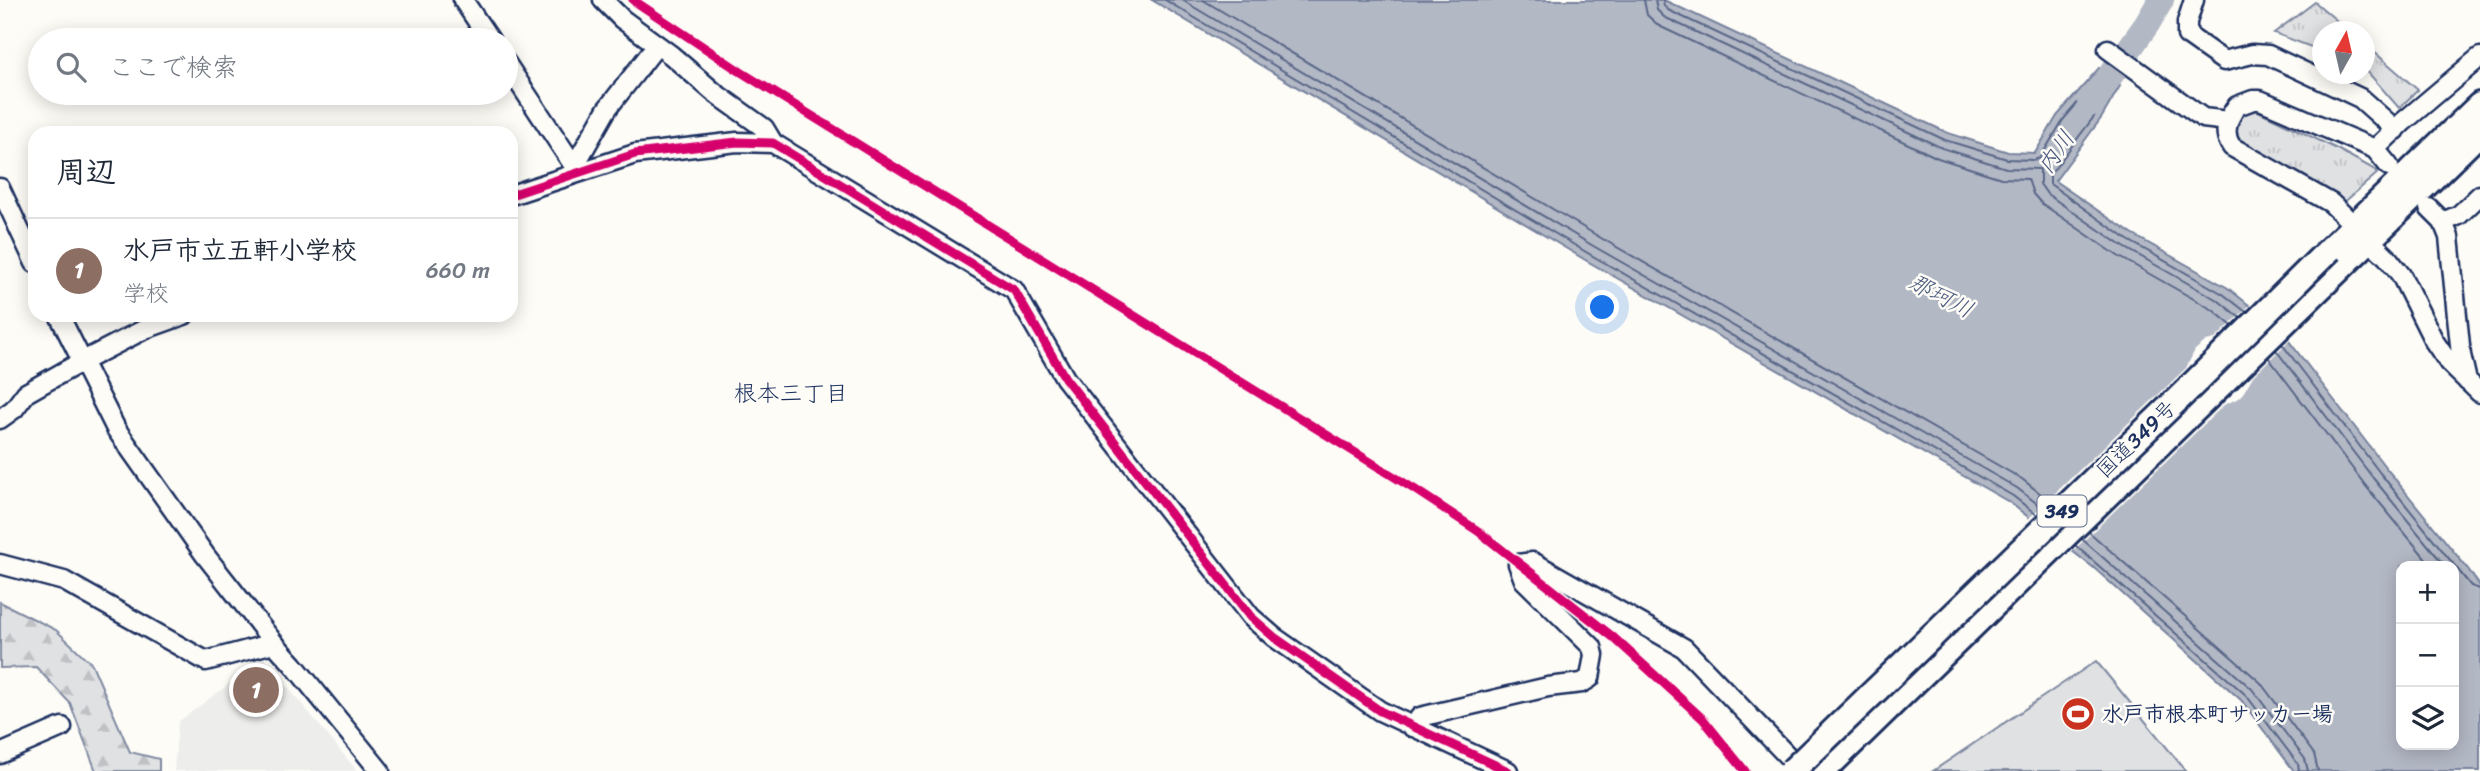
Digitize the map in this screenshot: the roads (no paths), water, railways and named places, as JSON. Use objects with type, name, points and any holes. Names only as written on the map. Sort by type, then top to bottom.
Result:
[{"type":"highway","name":"国道349号","points":[[2361,234],[2480,105]]},
{"type":"highway","name":"国道349号","points":[[1792,771],[2180,397],[2361,234],[2480,132]]},
{"type":"highway","name":"国道349号","points":[[1823,771],[2337,256]]},
{"type":"street","points":[[463,0],[482,28]]},
{"type":"street","points":[[603,0],[622,19],[715,93],[764,128],[773,143],[1014,290],[1065,378],[1251,617],[1274,637],[1380,711],[1508,771]]},
{"type":"street","points":[[2194,0],[2187,22],[2187,34],[2202,47],[2224,61],[2252,54],[2268,55],[2360,98],[2396,130]]},
{"type":"street","points":[[576,169],[607,110],[657,45]]},
{"type":"street","points":[[2108,49],[2203,118],[2228,121]]},
{"type":"street","points":[[2375,149],[2480,57]]},
{"type":"street","points":[[518,82],[576,169]]},
{"type":"street","points":[[2389,166],[2375,149],[2260,100],[2237,106],[2228,121],[2226,137],[2232,147],[2331,203],[2394,265],[2434,341],[2449,363],[2474,387]]},
{"type":"street","points":[[518,192],[576,169],[635,154],[737,142],[773,143]]},
{"type":"street","points":[[0,188],[28,248]]},
{"type":"street","points":[[2443,222],[2459,215],[2480,195]]},
{"type":"street","points":[[2429,208],[2443,222],[2451,252],[2461,355],[2474,387]]},
{"type":"street","points":[[62,322],[116,429],[205,555],[380,771]]},
{"type":"street","points":[[0,419],[14,409],[26,393],[145,329],[164,322]]},
{"type":"street","points":[[1412,727],[1420,717],[1548,687],[1582,683],[1590,677],[1594,655],[1592,646],[1524,580],[1518,564],[1533,562],[1685,648],[1802,771]]},
{"type":"street","points":[[0,564],[64,581],[206,661],[274,643]]},
{"type":"street","points":[[0,754],[62,727]]},
{"type":"water","name":"那珂川","points":[[1152,0],[1664,0],[1948,133],[2008,152],[2035,153],[2057,116],[2099,68],[2120,86],[2102,117],[2055,181],[2132,234],[2228,288],[2282,332],[2386,468],[2468,569],[2480,586],[2480,771],[2294,771],[2241,700],[2094,568],[2009,502],[1587,261]]},
{"type":"waterway","name":"内川","points":[[2090,104],[2161,0]]},
{"type":"place","name":"水戸市立五軒小学校","points":[[256,690]]},
{"type":"place","name":"水戸市根本町サッカー場","points":[[2078,714]]},
{"type":"district","name":"根本三丁目","points":[[791,393]]}]
